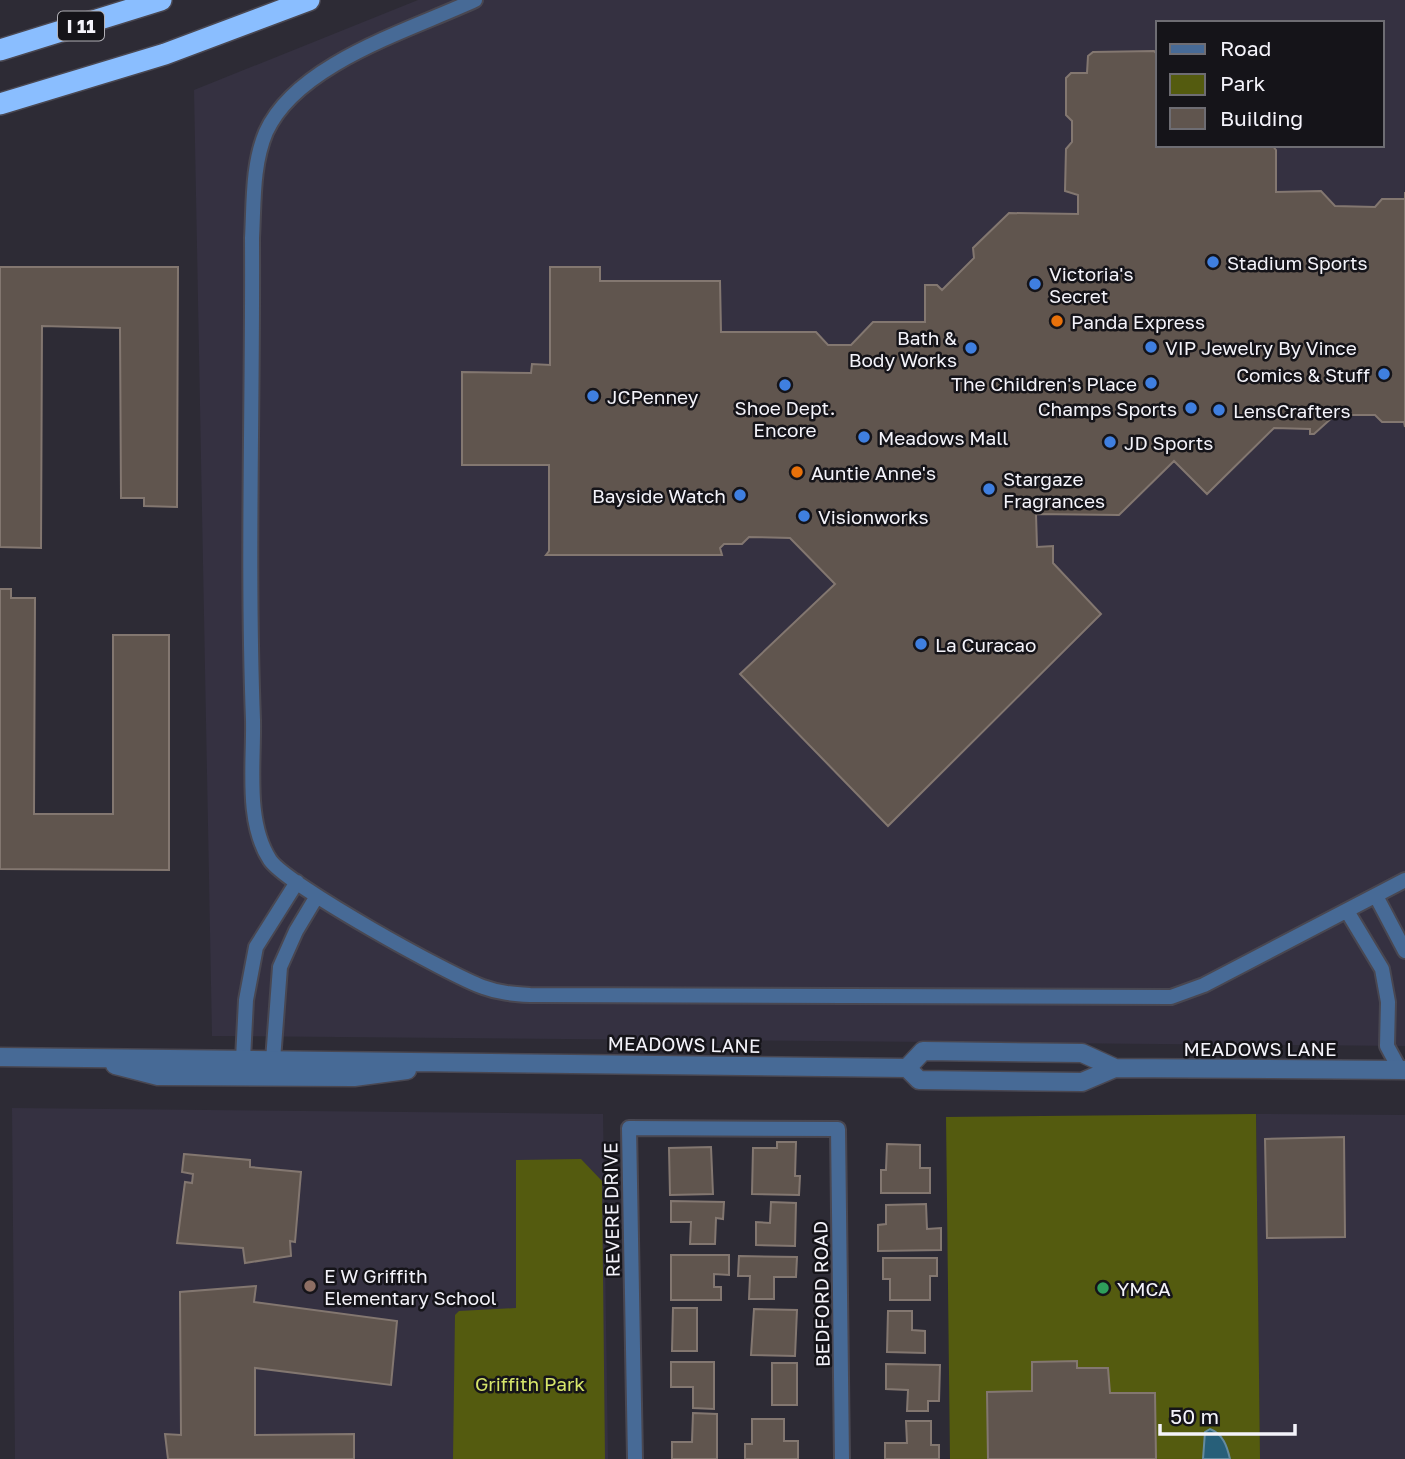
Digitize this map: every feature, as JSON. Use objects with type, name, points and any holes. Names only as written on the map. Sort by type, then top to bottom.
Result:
[{"type":"highway","name":"I 11","points":[[0,50],[161,0]]},
{"type":"highway","points":[[0,104],[154,58],[309,0]]},
{"type":"street","points":[[475,0],[376,44],[314,78],[272,120],[261,148],[254,184],[252,238],[250,529],[256,820],[271,860],[317,896],[473,983],[495,991],[530,995],[1157,999],[1184,994],[1204,985],[1405,880]]},
{"type":"street","points":[[243,1059],[246,1000],[256,947],[297,882]]},
{"type":"street","points":[[1376,895],[1405,951]]},
{"type":"street","points":[[273,1060],[280,967],[317,896]]},
{"type":"street","points":[[1347,911],[1382,969],[1388,1002],[1387,1046],[1403,1067]]},
{"type":"street","name":"MEADOWS LANE","points":[[907,1068],[923,1051],[935,1051],[1082,1053],[1115,1068]]},
{"type":"street","name":"MEADOWS LANE","points":[[0,1057],[907,1068],[919,1080],[1082,1082],[1115,1068],[1403,1067]]},
{"type":"street","name":"MEADOWS LANE","points":[[88,1058],[158,1076],[354,1077],[461,1062]]},
{"type":"street","name":"REVERE DRIVE","points":[[635,1459],[629,1128],[838,1129]]},
{"type":"street","name":"BEDFORD ROAD","points":[[838,1129],[842,1459]]},
{"type":"shaded area","points":[[418,0],[1405,0],[1405,1046],[212,1036],[194,90]]},
{"type":"shaded area","name":"E W Griffith Elementary School","points":[[12,1108],[603,1114],[608,1459],[15,1459]]},
{"type":"shaded area","points":[[1256,1114],[1405,1115],[1405,1459],[1260,1459]]},
{"type":"green space","name":"YMCA","points":[[1256,1114],[1260,1459],[950,1459],[946,1117]]},
{"type":"green space","name":"Griffith Park","points":[[581,1159],[602,1181],[605,1459],[453,1459],[455,1315],[459,1311],[516,1308],[516,1160]]},
{"type":"water","points":[[1210,1429],[1224,1441],[1230,1459],[1203,1459],[1205,1432]]},
{"type":"building","name":"Meadows Mall","points":[[1093,52],[1156,53],[1156,147],[1274,147],[1276,150],[1276,192],[1321,191],[1335,206],[1375,207],[1382,199],[1405,199],[1405,427],[1404,422],[1382,422],[1375,415],[1335,415],[1314,434],[1310,434],[1310,429],[1274,428],[1207,494],[1174,461],[1119,515],[1036,514],[1037,547],[1053,546],[1053,563],[1101,614],[888,826],[740,674],[835,584],[790,538],[749,537],[742,544],[724,544],[720,548],[722,555],[546,555],[549,551],[549,465],[462,465],[462,372],[531,373],[532,364],[550,365],[550,267],[600,267],[600,281],[720,281],[721,332],[816,332],[828,345],[851,345],[873,322],[925,322],[925,285],[937,285],[942,290],[974,258],[973,248],[1009,213],[1078,214],[1078,195],[1065,191],[1066,149],[1072,142],[1072,121],[1066,115],[1066,78],[1071,73],[1087,73],[1088,56]]},
{"type":"building","points":[[0,267],[178,267],[177,507],[144,506],[144,498],[121,498],[120,328],[42,326],[41,548],[0,547]]},
{"type":"building","points":[[0,589],[11,589],[11,598],[35,598],[34,814],[113,814],[113,635],[169,635],[169,870],[0,869]]},
{"type":"building","points":[[1344,1137],[1345,1237],[1267,1238],[1265,1139]]},
{"type":"building","points":[[777,1142],[796,1142],[795,1176],[800,1176],[799,1195],[752,1194],[753,1148],[777,1148]]},
{"type":"building","points":[[887,1144],[920,1145],[920,1168],[930,1168],[930,1193],[881,1193],[881,1170],[886,1170]]},
{"type":"building","points":[[711,1147],[713,1194],[670,1195],[669,1148]]},
{"type":"building","points":[[184,1154],[250,1160],[250,1167],[301,1172],[295,1242],[290,1241],[291,1256],[245,1263],[243,1248],[177,1243],[185,1182],[192,1183],[193,1174],[182,1172]]},
{"type":"building","points":[[671,1201],[724,1202],[723,1219],[716,1218],[715,1244],[690,1244],[691,1222],[671,1222]]},
{"type":"building","points":[[771,1202],[796,1203],[795,1246],[756,1245],[756,1222],[770,1223]]},
{"type":"building","points":[[926,1204],[927,1229],[941,1228],[941,1250],[878,1251],[878,1225],[886,1224],[886,1205]]},
{"type":"building","points":[[671,1255],[729,1255],[729,1275],[714,1274],[714,1287],[721,1287],[721,1300],[671,1300]]},
{"type":"building","points":[[739,1256],[797,1257],[796,1277],[774,1277],[774,1299],[749,1299],[750,1276],[738,1276]]},
{"type":"building","points":[[883,1258],[937,1258],[937,1276],[930,1276],[930,1300],[890,1300],[890,1279],[883,1279]]},
{"type":"building","points":[[256,1286],[254,1302],[397,1321],[391,1385],[255,1368],[255,1435],[354,1434],[354,1459],[168,1459],[165,1434],[181,1435],[180,1292]]},
{"type":"building","points":[[673,1308],[697,1308],[697,1351],[672,1351]]},
{"type":"building","points":[[754,1309],[797,1310],[795,1356],[751,1355]]},
{"type":"building","points":[[888,1311],[912,1311],[912,1330],[925,1331],[925,1353],[887,1352]]},
{"type":"building","points":[[1077,1361],[1077,1368],[1108,1368],[1110,1393],[1155,1393],[1156,1459],[988,1459],[987,1392],[1032,1391],[1032,1362]]},
{"type":"building","points":[[671,1362],[714,1362],[714,1409],[693,1408],[693,1387],[671,1387]]},
{"type":"building","points":[[772,1363],[797,1363],[797,1405],[772,1405]]},
{"type":"building","points":[[886,1364],[940,1365],[939,1401],[928,1401],[928,1411],[907,1411],[908,1390],[886,1389]]},
{"type":"building","points":[[693,1413],[717,1414],[717,1459],[672,1459],[672,1442],[692,1442]]},
{"type":"building","points":[[752,1419],[784,1419],[784,1441],[798,1441],[798,1459],[745,1459],[745,1444],[752,1444]]},
{"type":"building","points":[[906,1421],[931,1421],[931,1445],[939,1445],[939,1459],[885,1459],[885,1443],[907,1443]]},
{"type":"place","name":"Stadium Sports","points":[[1213,262]]},
{"type":"place","name":"Victoria's Secret","points":[[1035,284]]},
{"type":"place","name":"Panda Express","points":[[1057,321]]},
{"type":"place","name":"VIP Jewelry By Vince","points":[[1151,347]]},
{"type":"place","name":"Bath & Body Works","points":[[971,348]]},
{"type":"place","name":"Comics & Stuff","points":[[1384,374]]},
{"type":"place","name":"The Children's Place","points":[[1151,383]]},
{"type":"place","name":"Shoe Dept. Encore","points":[[785,385]]},
{"type":"place","name":"JCPenney","points":[[593,396]]},
{"type":"place","name":"Champs Sports","points":[[1191,408]]},
{"type":"place","name":"LensCrafters","points":[[1219,410]]},
{"type":"place","name":"Meadows Mall","points":[[864,437]]},
{"type":"place","name":"JD Sports","points":[[1110,442]]},
{"type":"place","name":"Auntie Anne's","points":[[797,472]]},
{"type":"place","name":"Stargaze Fragrances","points":[[989,489]]},
{"type":"place","name":"Bayside Watch","points":[[740,495]]},
{"type":"place","name":"Visionworks","points":[[804,516]]},
{"type":"place","name":"La Curacao","points":[[921,644]]},
{"type":"place","name":"E W Griffith Elementary School","points":[[310,1286]]},
{"type":"place","name":"YMCA","points":[[1103,1288]]}]
